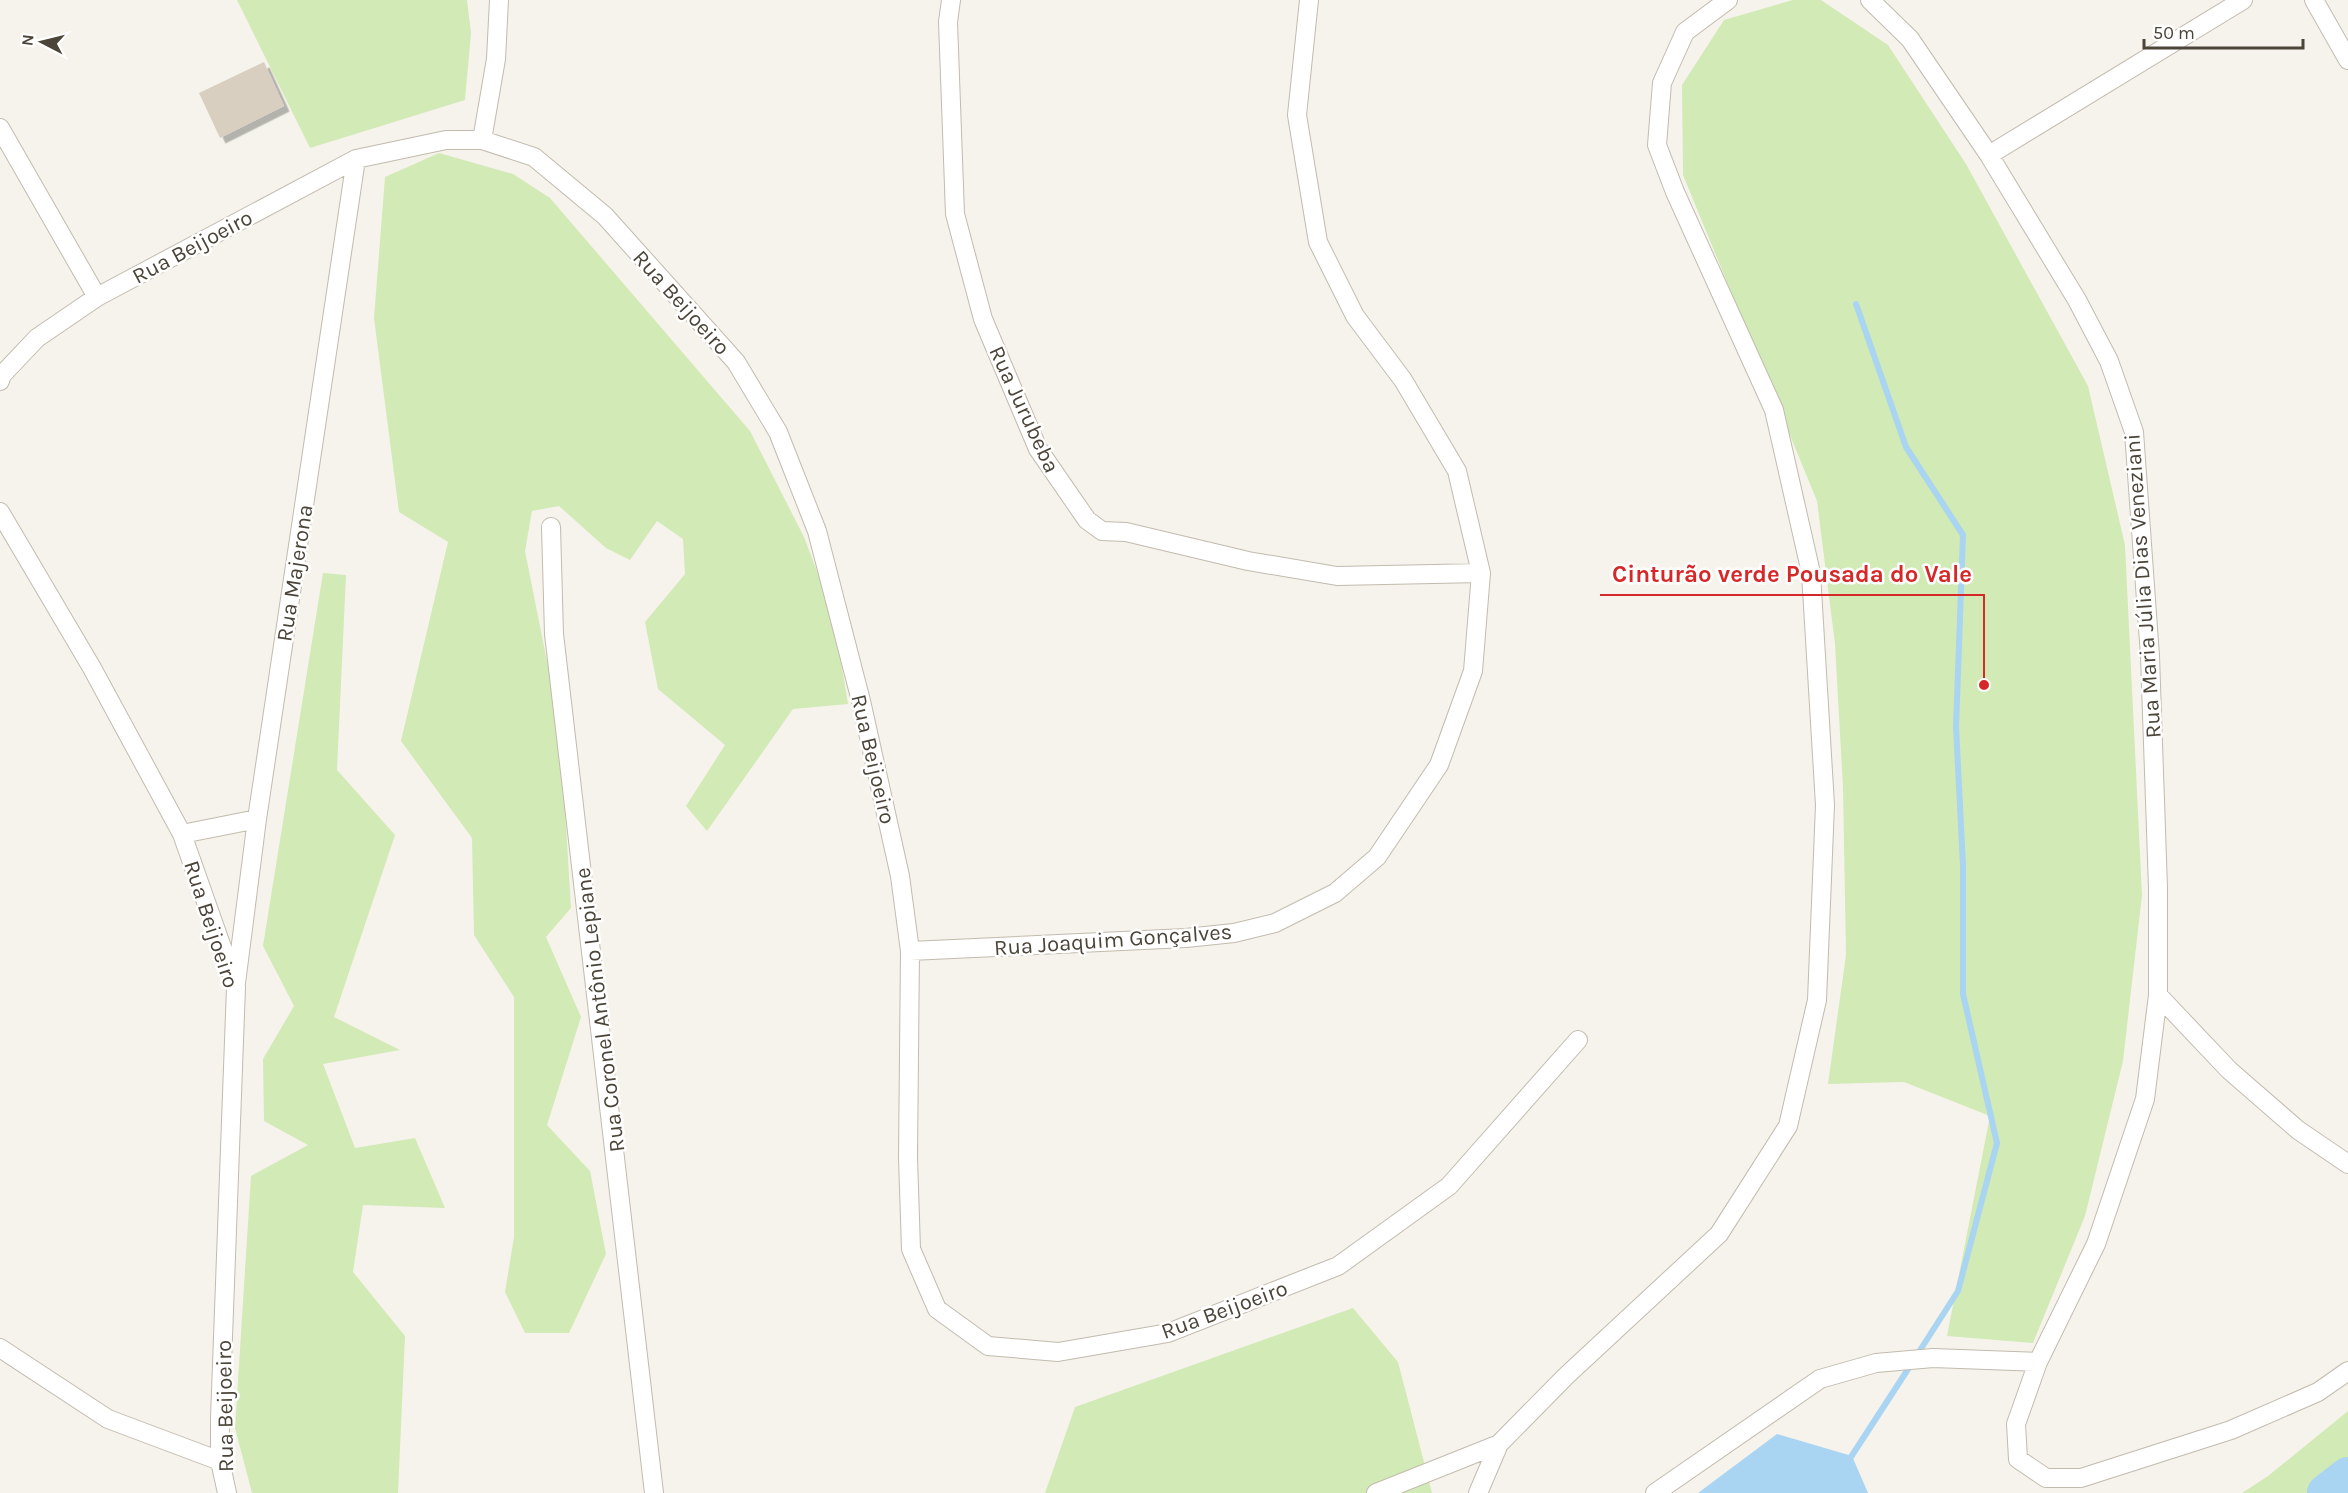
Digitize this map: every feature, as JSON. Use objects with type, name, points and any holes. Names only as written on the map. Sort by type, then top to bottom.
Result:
[{"type":"street","points":[[482,140],[496,59],[499,0]]},
{"type":"street","name":"Rua Jurubeba","points":[[951,0],[948,22],[955,214],[983,319],[1038,449],[1067,495],[1087,520],[1102,531],[1126,532],[1248,561],[1337,576],[1481,573]]},
{"type":"street","name":"Rua Joaquim Gonçalves","points":[[910,951],[1100,943],[1234,933],[1275,923],[1335,892],[1377,857],[1439,765],[1473,671],[1481,573],[1457,471],[1402,380],[1355,316],[1318,242],[1296,115],[1309,0]]},
{"type":"street","points":[[1478,1493],[1499,1444],[1566,1376],[1719,1234],[1788,1126],[1817,1000],[1825,805],[1811,573],[1774,410],[1675,192],[1657,145],[1662,83],[1685,32],[1728,0]]},
{"type":"street","name":"Rua Maria Júlia Dias Veneziani","points":[[1870,0],[1910,39],[1989,155],[2077,300],[2109,361],[2134,432],[2150,656],[2158,888],[2158,995],[2145,1099],[2096,1244],[2038,1362],[2016,1424],[2018,1459],[2046,1478],[2081,1478],[2231,1430],[2318,1392],[2348,1371]]},
{"type":"street","points":[[1989,155],[2243,0]]},
{"type":"street","points":[[2314,0],[2348,60]]},
{"type":"street","points":[[0,128],[97,297]]},
{"type":"street","name":"Rua Beijoeiro","points":[[0,381],[2,375],[37,338],[97,297],[356,159],[446,140],[482,140],[534,157],[605,216],[736,362],[778,432],[817,531],[858,689],[900,876],[910,951],[908,1158],[911,1249],[937,1309],[988,1346],[1058,1352],[1168,1333],[1338,1266],[1449,1186],[1578,1040]]},
{"type":"street","name":"Rua Majerona","points":[[236,987],[257,819],[356,159]]},
{"type":"street","name":"Rua Beijoeiro","points":[[0,512],[92,668],[182,834],[236,987],[220,1418],[220,1461],[227,1493]]},
{"type":"street","name":"Rua Coronel Antônio Lepiane","points":[[551,527],[554,633],[654,1493]]},
{"type":"street","points":[[182,834],[257,819]]},
{"type":"street","points":[[2158,995],[2229,1070],[2298,1130],[2348,1164]]},
{"type":"street","points":[[0,1348],[108,1419],[220,1461]]},
{"type":"street","points":[[1655,1493],[1820,1379],[1876,1363],[1933,1358],[2038,1362]]},
{"type":"street","points":[[1376,1493],[1499,1444]]},
{"type":"green space","points":[[237,0],[467,0],[471,33],[465,100],[310,148]]},
{"type":"green space","points":[[1793,0],[1821,0],[1888,45],[1966,164],[2088,386],[2125,545],[2142,895],[2123,1061],[2085,1216],[2033,1343],[1947,1336],[1990,1116],[1904,1082],[1828,1084],[1846,955],[1843,787],[1835,644],[1817,501],[1683,175],[1682,85],[1724,20]]},
{"type":"green space","points":[[439,153],[513,174],[550,198],[750,431],[804,537],[833,613],[848,704],[793,709],[707,831],[686,806],[725,745],[658,689],[645,622],[685,574],[683,539],[657,521],[630,560],[606,548],[559,506],[532,511],[525,551],[560,727],[571,908],[546,937],[581,1017],[547,1125],[590,1171],[606,1254],[569,1333],[525,1333],[505,1292],[514,1237],[514,997],[474,935],[472,838],[401,741],[448,542],[399,512],[374,318],[385,177]]},
{"type":"green space","points":[[323,573],[346,575],[337,770],[395,835],[334,1017],[400,1050],[323,1064],[355,1148],[415,1138],[445,1208],[363,1205],[353,1272],[405,1336],[398,1493],[252,1493],[235,1428],[251,1176],[308,1145],[264,1121],[263,1059],[294,1006],[263,946]]},
{"type":"green space","points":[[1353,1308],[1398,1362],[1432,1493],[1045,1493],[1075,1407]]},
{"type":"green space","points":[[2348,1411],[2348,1493],[2242,1493],[2268,1476]]},
{"type":"water","points":[[1777,1434],[1852,1456],[1868,1493],[1698,1493]]},
{"type":"building","points":[[264,62],[284,106],[220,138],[199,93]]},
{"type":"waterway","points":[[1856,304],[1906,447],[1963,535],[1956,727],[1963,865],[1963,994],[1997,1143],[1958,1291],[1917,1355]]},
{"type":"waterway","points":[[1849,1460],[1912,1363]]},
{"type":"waterway","points":[[2326,1493],[2348,1476]]},
{"type":"place","name":"Cinturão verde Pousada do Vale","points":[[1984,685]]}]
